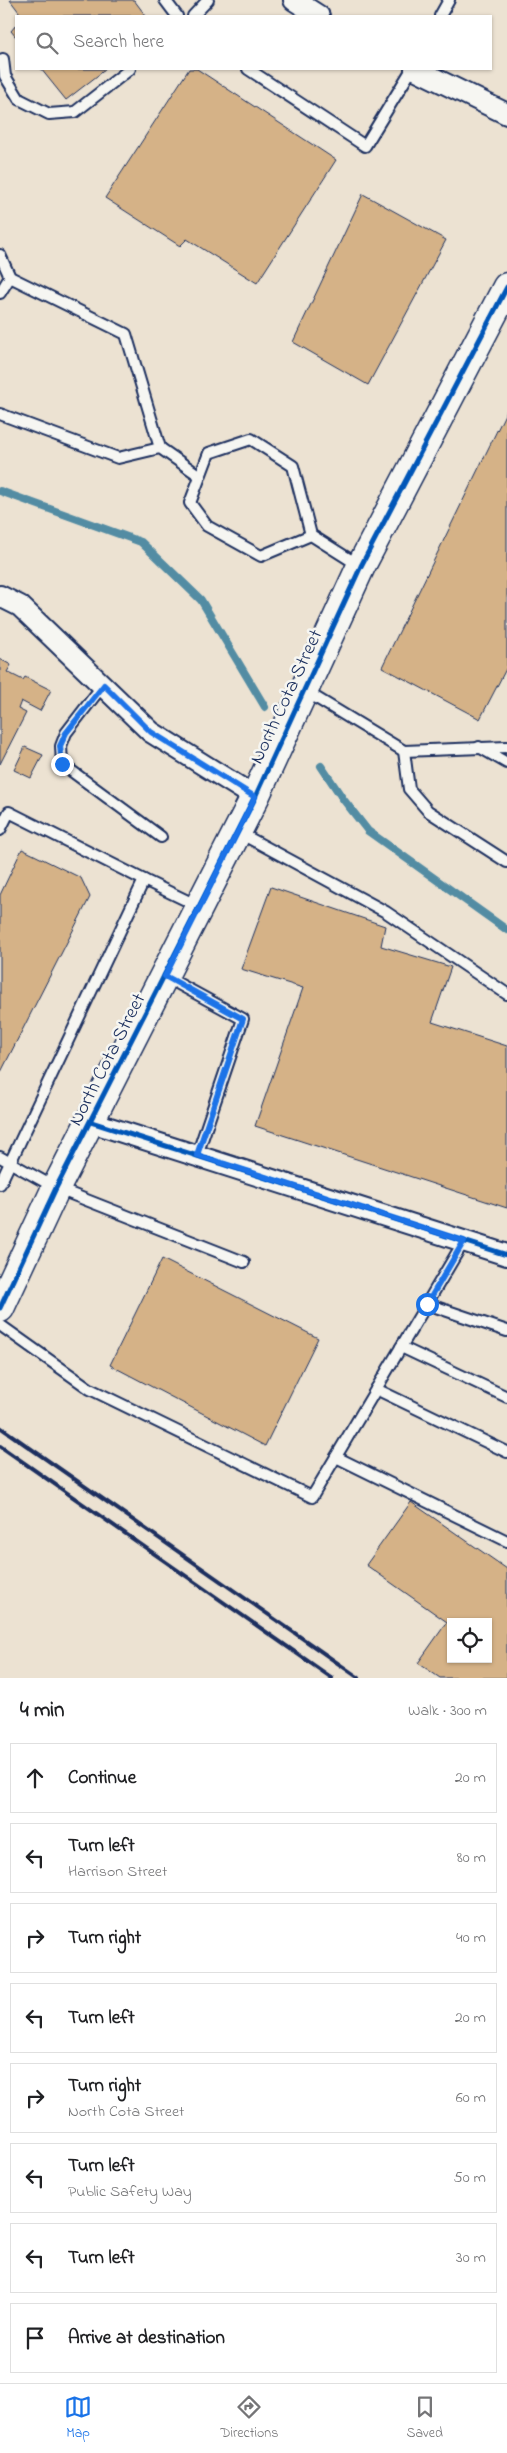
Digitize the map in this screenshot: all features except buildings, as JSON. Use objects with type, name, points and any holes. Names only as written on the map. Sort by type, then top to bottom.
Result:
[{"type":"street","points":[[294,0],[316,15]]},
{"type":"street","points":[[416,70],[507,114]]},
{"type":"street","name":"North Cota Street","points":[[0,1308],[56,1188],[255,797],[361,566],[507,287]]},
{"type":"street","points":[[0,596],[20,606],[151,732],[255,797]]},
{"type":"street","points":[[91,1122],[507,1255]]},
{"type":"lane","points":[[165,0],[176,15]]},
{"type":"lane","points":[[194,15],[208,0]]},
{"type":"lane","points":[[440,15],[448,0]]},
{"type":"lane","points":[[3,59],[5,76],[19,99],[48,114],[75,112],[129,70]]},
{"type":"lane","points":[[250,70],[365,146],[413,70]]},
{"type":"lane","points":[[0,255],[10,278],[126,334],[160,448],[200,476]]},
{"type":"lane","points":[[0,292],[10,278]]},
{"type":"lane","points":[[0,414],[118,458],[160,448]]},
{"type":"lane","points":[[311,535],[261,556],[206,526],[190,503],[209,453],[251,439],[292,466],[311,535],[361,566]]},
{"type":"lane","points":[[104,685],[66,733],[60,746],[62,764],[161,837]]},
{"type":"lane","points":[[305,691],[404,750],[479,746],[507,747]]},
{"type":"lane","points":[[479,746],[507,763]]},
{"type":"lane","points":[[404,750],[409,789],[428,811],[507,862]]},
{"type":"lane","points":[[0,830],[9,812],[200,907]]},
{"type":"lane","points":[[237,832],[386,912],[507,994]]},
{"type":"lane","points":[[0,1184],[11,1165],[144,880]]},
{"type":"lane","points":[[165,976],[243,1019],[197,1155]]},
{"type":"lane","points":[[0,1157],[11,1165],[56,1188],[244,1262]]},
{"type":"lane","points":[[0,1325],[90,1389],[312,1497],[464,1241]]},
{"type":"lane","points":[[427,1304],[507,1331]]},
{"type":"lane","points":[[401,1347],[507,1397]]},
{"type":"lane","points":[[376,1389],[507,1452]]},
{"type":"lane","points":[[336,1457],[507,1541]]},
{"type":"waterway","points":[[0,491],[141,542],[201,600],[265,707]]},
{"type":"waterway","points":[[321,766],[343,799],[368,831],[507,930]]},
{"type":"railway","points":[[0,1427],[359,1678]]},
{"type":"railway","points":[[0,1446],[332,1678]]},
{"type":"cycle path","points":[[0,1308],[56,1188],[255,797],[361,566],[507,287]]},
{"type":"cycle path","points":[[91,1122],[507,1255]]},
{"type":"route","points":[[62,764],[60,746],[66,733],[104,685],[151,732],[255,797],[165,976],[243,1019],[197,1155],[464,1241],[427,1304]]}]
